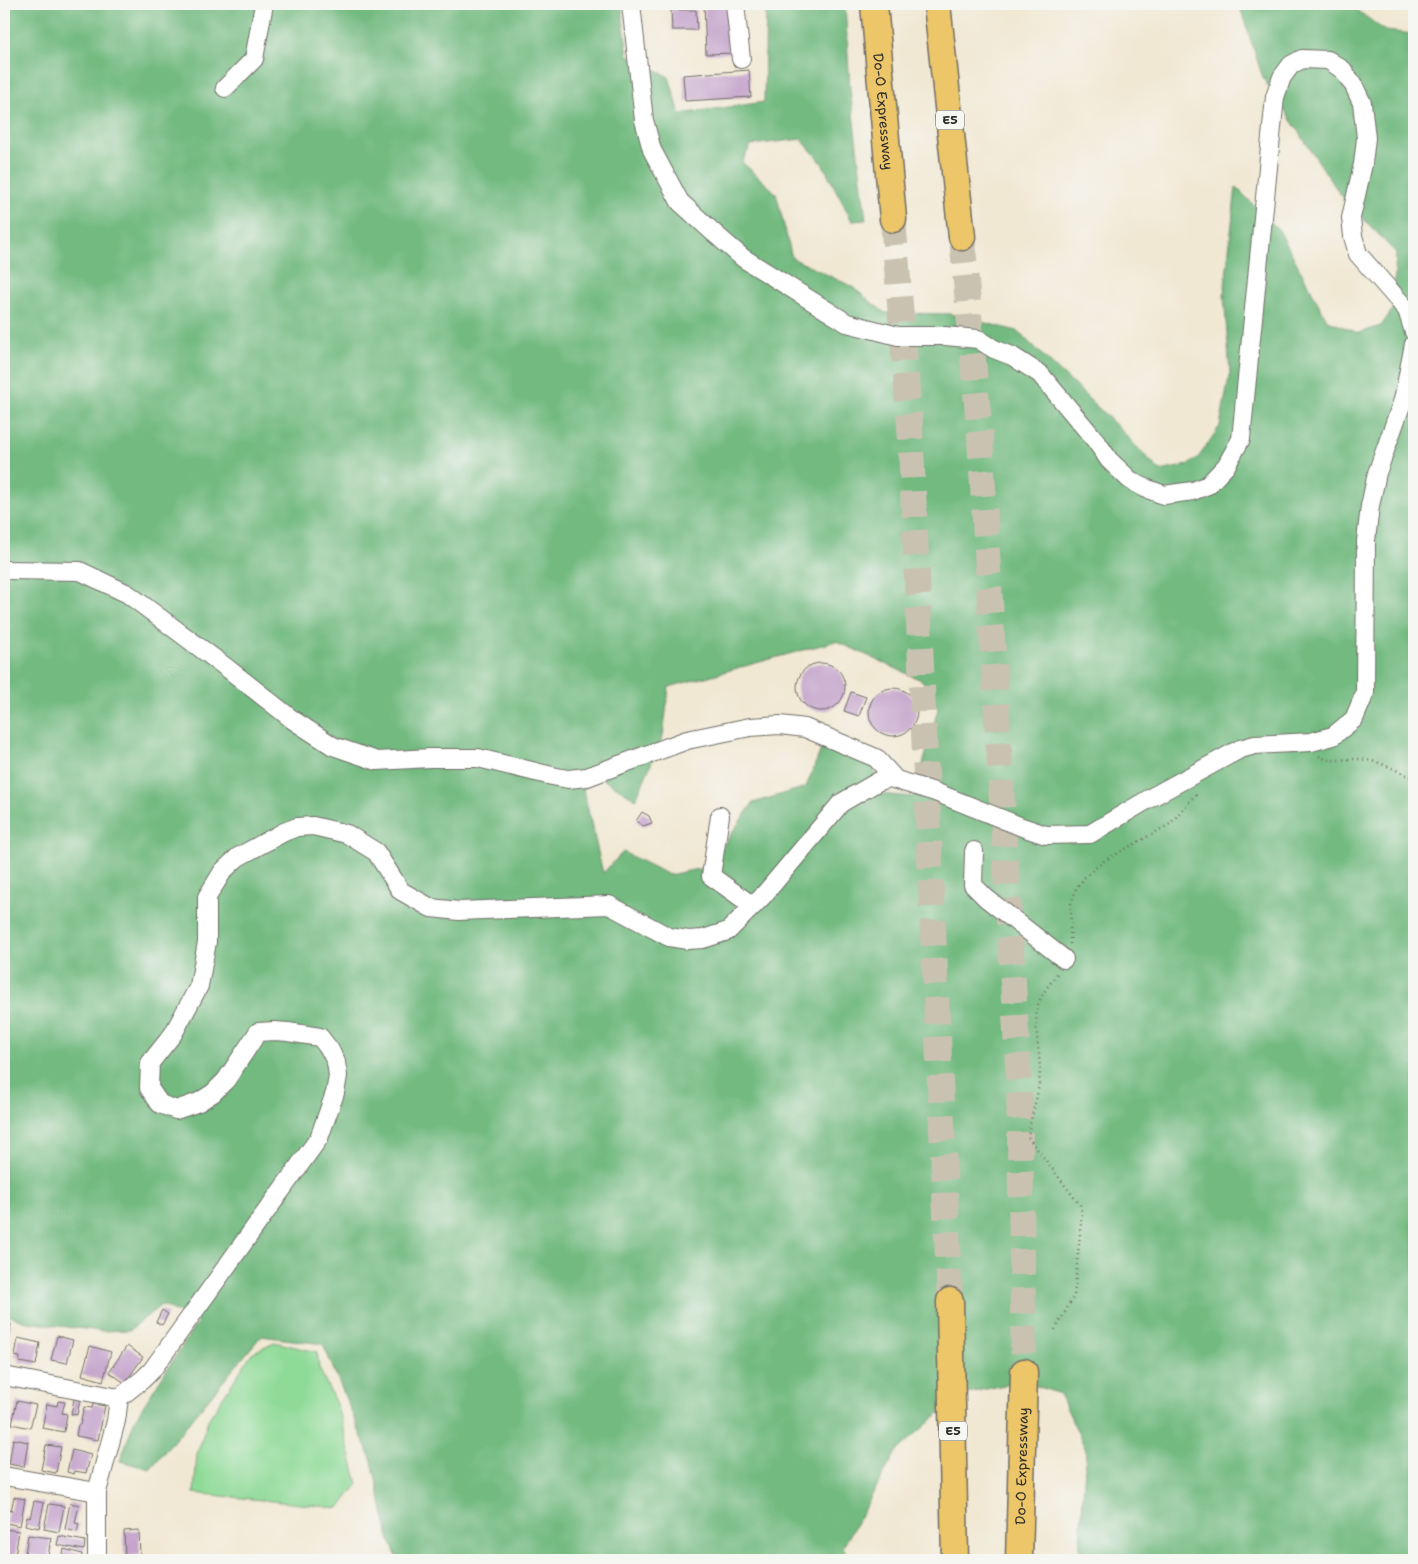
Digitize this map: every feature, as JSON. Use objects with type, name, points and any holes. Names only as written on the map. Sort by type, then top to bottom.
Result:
[{"type":"highway","name":"Do-O Expressway","points":[[874,4],[893,219]]},
{"type":"highway","name":"E5","points":[[937,4],[962,237]]},
{"type":"highway","name":"E5","points":[[950,1301],[955,1560]]},
{"type":"highway","name":"Do-O Expressway","points":[[1019,1560],[1024,1372]]},
{"type":"street","points":[[225,88],[254,59],[264,4]]},
{"type":"street","points":[[631,4],[644,120],[652,150],[680,202],[687,209],[743,258],[847,323],[898,336],[945,336],[978,339],[994,349],[1012,356],[1040,374],[1110,460],[1130,480],[1145,488],[1164,495],[1194,491],[1208,485],[1226,466],[1241,439],[1275,97],[1282,77],[1291,65],[1302,59],[1328,60],[1343,70],[1354,86],[1362,103],[1366,138],[1363,164],[1351,218],[1353,236],[1358,254],[1407,310],[1414,332]]},
{"type":"street","points":[[735,4],[741,59]]},
{"type":"street","points":[[97,1560],[97,1492],[116,1421],[120,1398],[143,1380],[152,1370],[319,1138],[335,1093],[338,1076],[336,1062],[320,1037],[275,1031],[258,1032],[226,1080],[213,1093],[199,1102],[176,1110],[160,1104],[149,1088],[150,1063],[174,1034],[199,986],[207,942],[207,897],[223,871],[238,858],[284,832],[297,827],[313,826],[347,834],[376,852],[401,891],[431,908],[459,911],[609,905],[669,937],[688,940],[703,939],[728,931],[753,906],[841,803],[879,781],[890,778],[935,792],[1046,835],[1090,834],[1152,797],[1240,749],[1255,745],[1311,742],[1333,736],[1354,719],[1365,693],[1366,541],[1370,506],[1377,473],[1403,400],[1414,344]]},
{"type":"street","points":[[4,570],[80,571],[128,594],[293,720],[333,746],[377,761],[478,758],[568,779],[587,777],[687,740],[750,728],[780,726],[805,728],[876,758],[896,780]]},
{"type":"street","points":[[720,816],[711,876],[753,906]]},
{"type":"street","points":[[974,851],[973,885],[986,898],[1064,959]]},
{"type":"street","points":[[4,1376],[120,1398]]},
{"type":"street","points":[[4,1476],[97,1492]]},
{"type":"path","points":[[1311,742],[1312,752],[1326,761],[1358,759],[1386,765],[1414,779]]},
{"type":"path","points":[[1055,1330],[1074,1296],[1082,1213],[1080,1205],[1028,1136],[1030,1117],[1039,1084],[1041,1062],[1036,1021],[1038,1004],[1060,969],[1070,944],[1072,904],[1076,889],[1085,877],[1104,861],[1170,824],[1199,790]]},
{"type":"green space","points":[[4,4],[404,4],[406,8],[426,4],[621,4],[628,55],[669,77],[680,114],[764,102],[766,4],[845,4],[850,89],[866,220],[852,221],[822,163],[801,139],[751,145],[742,162],[776,193],[792,258],[851,286],[885,313],[950,314],[1017,331],[1111,420],[1160,471],[1188,465],[1198,458],[1220,426],[1230,372],[1224,295],[1236,187],[1279,230],[1327,320],[1358,333],[1381,326],[1393,309],[1396,253],[1340,194],[1263,78],[1239,4],[1353,4],[1357,10],[1385,31],[1414,34],[1414,1560],[1079,1560],[1086,1450],[1060,1394],[1022,1381],[959,1395],[896,1452],[843,1547],[850,1560],[398,1560],[389,1538],[372,1461],[323,1344],[261,1336],[150,1469],[120,1461],[135,1419],[198,1321],[161,1305],[130,1330],[101,1331],[27,1322],[4,1314]],"holes":[[[836,641],[923,681],[938,709],[914,797],[879,794],[873,763],[824,742],[806,787],[753,803],[708,867],[669,875],[623,852],[603,873],[583,789],[601,778],[636,799],[663,736],[669,687]]]},
{"type":"green space","points":[[274,1342],[317,1352],[319,1368],[337,1406],[358,1484],[339,1508],[194,1493],[197,1454],[208,1420],[252,1353]]},
{"type":"building","points":[[704,4],[730,4],[733,53],[706,54]]},
{"type":"building","points":[[671,10],[696,10],[697,30],[672,30]]},
{"type":"building","points":[[749,70],[751,97],[685,101],[683,75]]},
{"type":"building","points":[[821,663],[830,665],[838,670],[843,678],[845,687],[843,696],[838,704],[830,709],[821,711],[812,709],[804,704],[799,696],[797,687],[799,678],[804,670],[812,665]]},
{"type":"building","points":[[893,688],[902,690],[910,695],[915,703],[917,712],[915,721],[910,729],[902,734],[893,736],[884,734],[876,729],[871,721],[869,712],[871,703],[876,695],[884,690]]},
{"type":"building","points":[[851,692],[866,697],[859,716],[844,711]]},
{"type":"building","points":[[642,812],[649,816],[652,823],[643,826],[636,821]]},
{"type":"building","points":[[162,1310],[168,1314],[162,1325],[156,1322]]},
{"type":"building","points":[[4,1323],[11,1324],[5,1354],[4,1354]]},
{"type":"building","points":[[57,1336],[73,1340],[67,1363],[51,1360]]},
{"type":"building","points":[[18,1338],[40,1343],[36,1365],[19,1362],[20,1357],[15,1356]]},
{"type":"building","points":[[90,1346],[111,1352],[103,1381],[82,1375]]},
{"type":"building","points":[[127,1346],[143,1357],[125,1383],[109,1372]]},
{"type":"building","points":[[74,1399],[80,1400],[77,1415],[71,1414]]},
{"type":"building","points":[[17,1401],[36,1405],[30,1428],[12,1424]]},
{"type":"building","points":[[58,1401],[65,1402],[62,1413],[67,1414],[64,1432],[42,1428],[47,1404],[57,1406]]},
{"type":"building","points":[[93,1404],[105,1406],[98,1440],[76,1436],[84,1407],[92,1408]]},
{"type":"building","points":[[13,1439],[28,1442],[24,1467],[9,1464]]},
{"type":"building","points":[[46,1445],[61,1447],[56,1473],[41,1470]]},
{"type":"building","points":[[72,1450],[91,1455],[86,1473],[75,1471],[74,1474],[67,1472]]},
{"type":"building","points":[[14,1497],[25,1499],[20,1526],[6,1523],[8,1510],[11,1511]]},
{"type":"building","points":[[34,1501],[44,1503],[39,1528],[25,1525],[27,1517],[30,1518]]},
{"type":"building","points":[[70,1503],[79,1505],[75,1523],[79,1524],[77,1532],[65,1529]]},
{"type":"building","points":[[49,1504],[64,1506],[59,1532],[44,1529]]},
{"type":"building","points":[[5,1529],[19,1531],[15,1556],[4,1554]]},
{"type":"building","points":[[139,1530],[140,1555],[125,1556],[124,1531]]},
{"type":"building","points":[[28,1535],[51,1538],[48,1557],[25,1554]]},
{"type":"building","points":[[59,1536],[85,1541],[84,1550],[57,1545]]},
{"type":"building","points":[[64,1549],[82,1554],[81,1560],[61,1560]]},
{"type":"tunnel","points":[[893,219],[910,425],[950,1301]]},
{"type":"tunnel","points":[[962,237],[980,437],[1019,1081],[1024,1372]]}]
